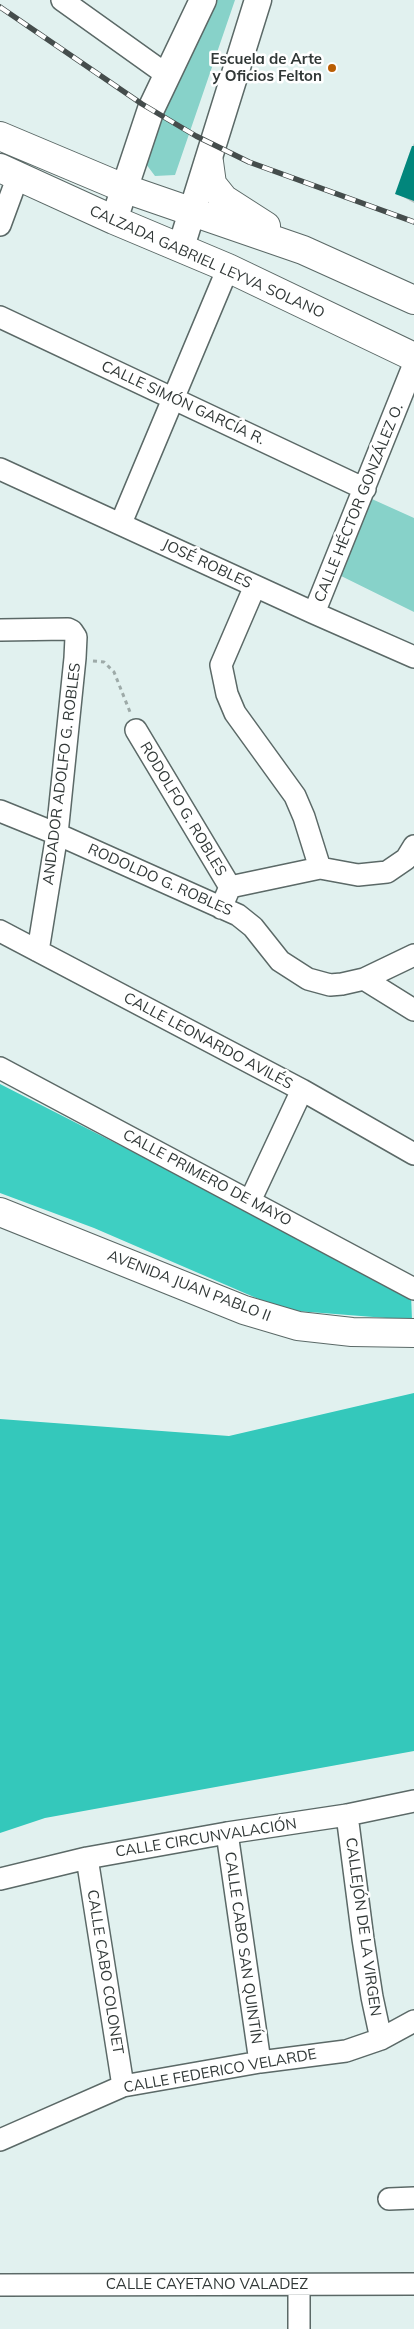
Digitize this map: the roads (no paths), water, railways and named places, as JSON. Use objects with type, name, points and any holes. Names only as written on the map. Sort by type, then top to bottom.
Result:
[{"type":"main road","points":[[0,136],[126,189],[303,250],[414,300]]},
{"type":"main road","points":[[208,162],[212,184],[224,199],[303,250]]},
{"type":"main road","name":"CALZADA GABRIEL LEYVA SOLANO","points":[[9,172],[114,220],[228,268],[414,357]]},
{"type":"main road","name":"AVENIDA JUAN PABLO II","points":[[0,1212],[244,1310],[298,1326],[352,1332],[414,1333]]},
{"type":"street","points":[[62,0],[167,75]]},
{"type":"street","points":[[114,220],[126,189],[132,162],[151,109],[203,0]]},
{"type":"street","points":[[181,247],[258,0]]},
{"type":"street","points":[[0,225],[9,172]]},
{"type":"street","points":[[121,523],[228,268]]},
{"type":"street","name":"CALLE SIMÓN GARCÍA R.","points":[[0,317],[365,489]]},
{"type":"street","name":"CALLE HÉCTOR GONZÁLEZ O.","points":[[314,613],[414,364]]},
{"type":"street","name":"JOSÉ ROBLES","points":[[0,469],[414,657]]},
{"type":"street","points":[[255,586],[221,665],[227,694],[235,713],[295,796],[304,817],[320,868]]},
{"type":"street","name":"ANDADOR ADOLFO G. ROBLES","points":[[0,630],[68,629],[75,633],[76,637],[76,658],[58,834],[38,951]]},
{"type":"street","name":"RODOLFO G. ROBLES","points":[[136,730],[230,887]]},
{"type":"street","name":"RODOLDO G. ROBLES","points":[[0,811],[58,834],[238,915],[253,927],[280,961],[308,979],[330,985],[364,978]]},
{"type":"street","points":[[221,908],[230,887],[320,868],[358,876],[387,872],[406,859],[414,846]]},
{"type":"street","name":"CALLE LEONARDO AVILÉS","points":[[0,931],[302,1090],[414,1154]]},
{"type":"street","points":[[364,978],[414,955]]},
{"type":"street","points":[[364,978],[414,1010]]},
{"type":"street","name":"CALLE PRIMERO DE MAYO","points":[[0,1068],[414,1289]]},
{"type":"street","points":[[250,1201],[302,1090]]},
{"type":"street","name":"CALLE CIRCUNVALACIÓN","points":[[0,1880],[87,1858],[227,1833],[347,1815],[414,1801]]},
{"type":"street","name":"CALLEJÓN DE LA VIRGEN","points":[[347,1815],[363,1939],[381,2039]]},
{"type":"street","name":"CALLE CABO SAN QUINTÍN","points":[[227,1833],[260,2062]]},
{"type":"street","name":"CALLE CABO COLONET","points":[[87,1858],[123,2086]]},
{"type":"street","name":"CALLE FEDERICO VELARDE","points":[[2,2133],[123,2086],[260,2062],[346,2051],[381,2039],[414,2021]]},
{"type":"street","points":[[389,2199],[414,2198]]},
{"type":"street","name":"CALLE CAYETANO VALADEZ","points":[[0,2285],[136,2283],[414,2284]]},
{"type":"street","points":[[299,2285],[299,2329]]},
{"type":"railway","points":[[0,7],[142,104],[196,136],[249,162],[414,222]]},
{"type":"place","name":"Escuela de Arte y Oficios Felton","points":[[332,68]]}]
